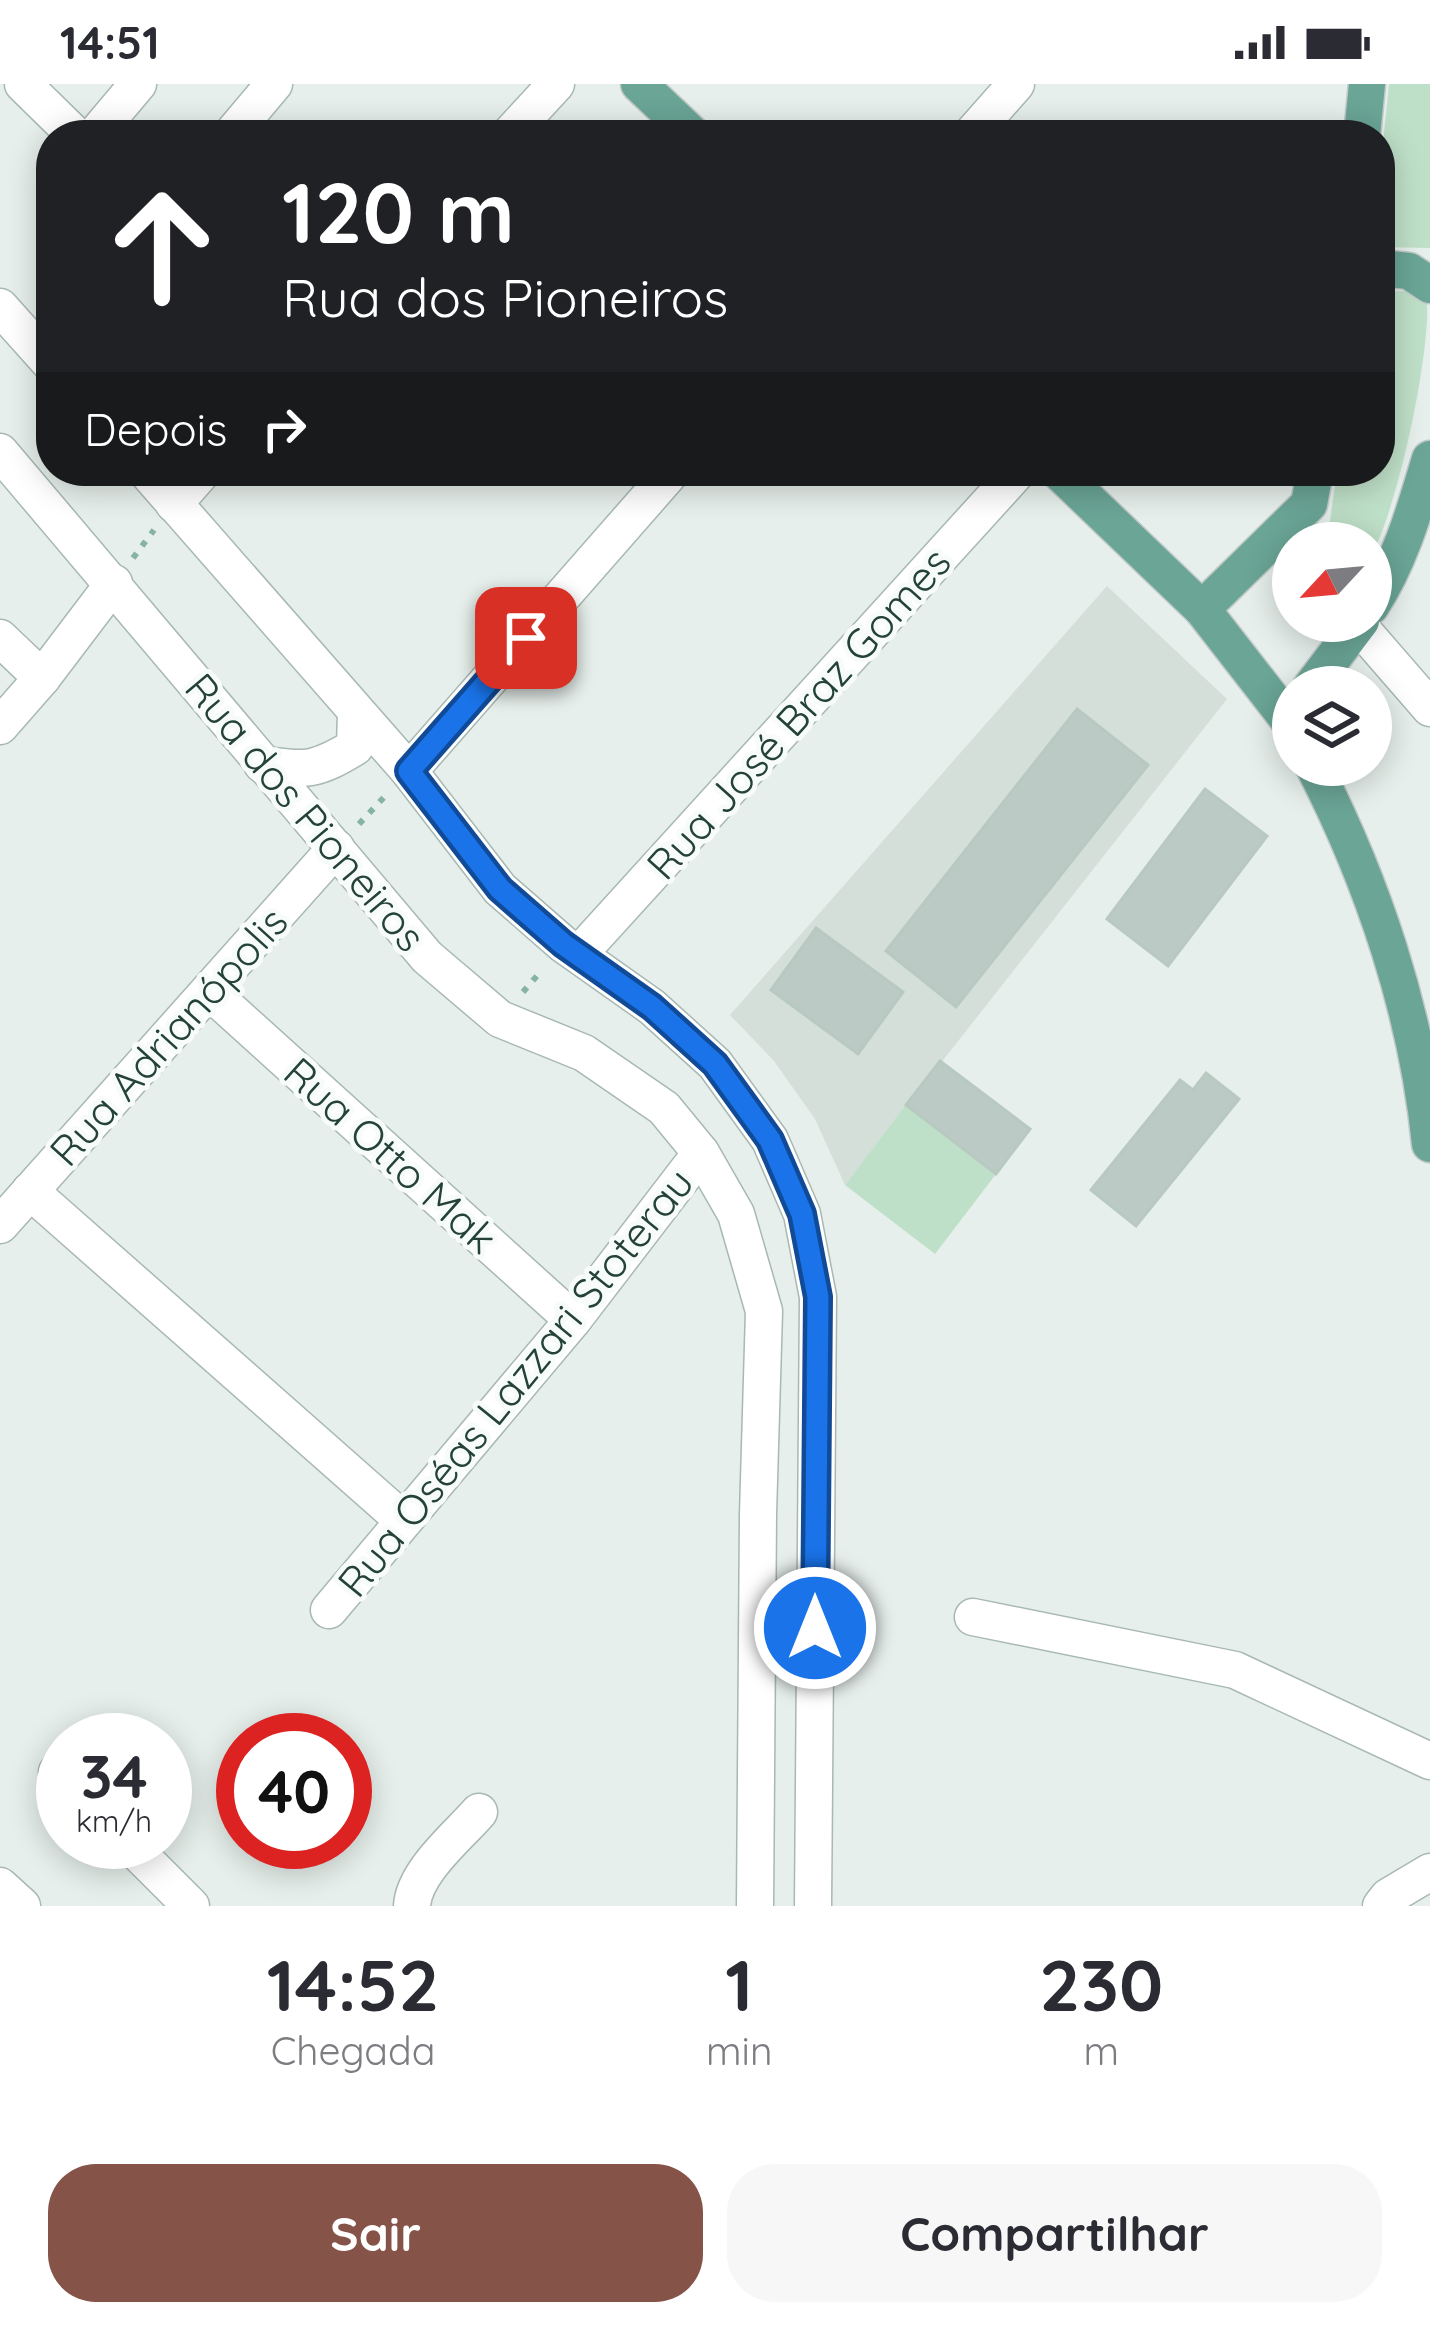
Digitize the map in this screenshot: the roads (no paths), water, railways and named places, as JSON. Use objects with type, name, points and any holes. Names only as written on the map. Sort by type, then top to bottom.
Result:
[{"type":"main road","points":[[639,84],[677,120]]},
{"type":"main road","points":[[1363,120],[1367,84]]},
{"type":"main road","points":[[1395,270],[1408,271],[1430,285]]},
{"type":"main road","points":[[1392,550],[1430,459]]},
{"type":"main road","points":[[1074,486],[1202,609],[1272,695]]},
{"type":"main road","points":[[1202,609],[1312,487]]},
{"type":"main road","points":[[1312,487],[1312,522]]},
{"type":"main road","points":[[1324,786],[1377,910],[1407,1012],[1430,1144]]},
{"type":"street","points":[[22,84],[59,120]]},
{"type":"street","points":[[108,120],[138,84]]},
{"type":"street","points":[[244,120],[274,84]]},
{"type":"street","points":[[523,120],[556,84]]},
{"type":"street","points":[[984,120],[1016,84]]},
{"type":"street","points":[[0,307],[36,347]]},
{"type":"street","name":"Rua dos Pioneiros","points":[[0,452],[427,957],[500,1018],[584,1053],[664,1108],[701,1153],[736,1214],[764,1311],[755,1906]]},
{"type":"street","points":[[159,486],[409,771],[500,889],[571,949],[652,1007],[715,1064],[770,1140],[802,1214],[818,1297],[813,1906]]},
{"type":"street","points":[[175,504],[190,486]]},
{"type":"street","points":[[409,771],[659,486]]},
{"type":"street","name":"Rua José Braz Gomes","points":[[571,949],[1004,486]]},
{"type":"street","points":[[1392,573],[1430,516]]},
{"type":"street","points":[[0,726],[114,583]]},
{"type":"street","points":[[0,638],[42,678]]},
{"type":"street","points":[[1386,642],[1430,707]]},
{"type":"street","points":[[262,764],[304,771],[328,764],[356,747],[356,712]]},
{"type":"street","name":"Rua Adrianópolis","points":[[0,1225],[336,848]]},
{"type":"street","name":"Rua Otto Mak","points":[[209,991],[573,1320]]},
{"type":"street","name":"Rua Oséas Lazzari Stoterau","points":[[329,1610],[573,1320],[701,1153]]},
{"type":"street","points":[[30,1191],[404,1520]]},
{"type":"street","points":[[974,1617],[1235,1670],[1430,1761]]},
{"type":"street","points":[[412,1906],[412,1894],[425,1874],[479,1812]]},
{"type":"street","points":[[154,1869],[191,1906]]},
{"type":"street","points":[[1382,1906],[1430,1872]]},
{"type":"street","points":[[0,1886],[22,1906]]}]
